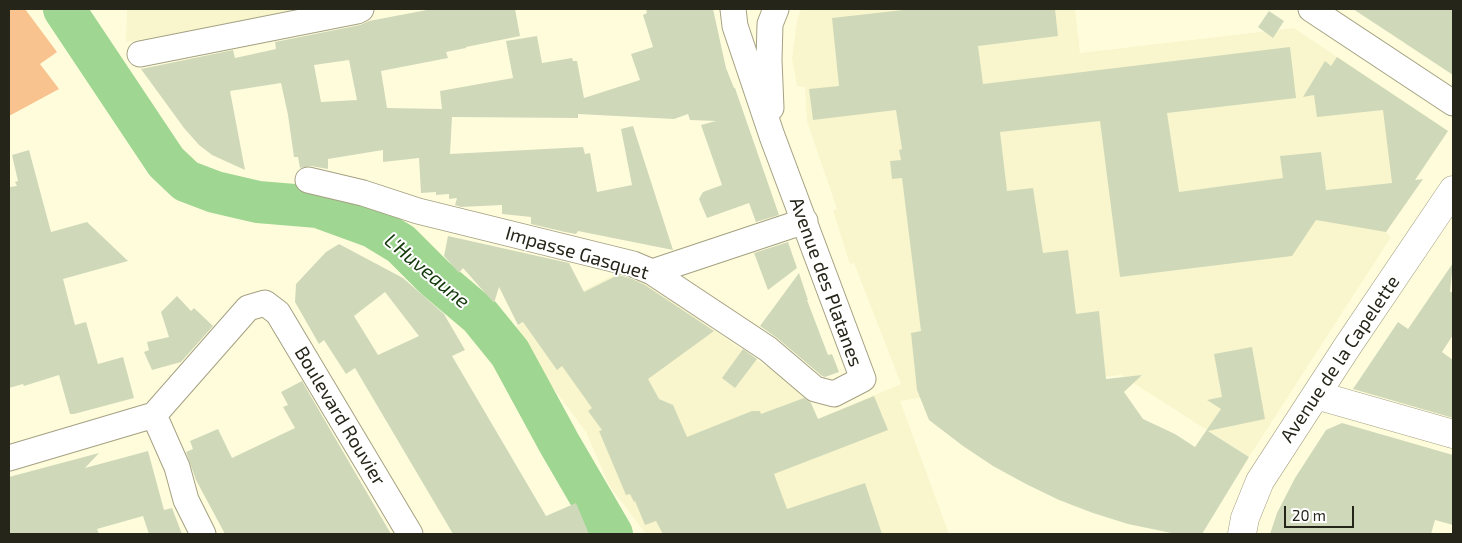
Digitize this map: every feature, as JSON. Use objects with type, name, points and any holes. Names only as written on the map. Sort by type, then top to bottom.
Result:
[{"type":"street","points":[[140,54],[361,9]]},
{"type":"street","name":"Avenue des Platanes","points":[[733,9],[735,26],[772,136],[805,221],[862,380],[834,394],[816,389]]},
{"type":"street","name":"Avenue des Platanes","points":[[772,136],[769,60],[770,24],[776,9]]},
{"type":"street","points":[[1311,9],[1453,103]]},
{"type":"street","name":"Impasse Gasquet","points":[[308,180],[363,193],[418,211],[633,264],[652,272],[768,349],[816,389]]},
{"type":"street","name":"Avenue de la Capelette","points":[[1242,534],[1245,518],[1260,481],[1453,190]]},
{"type":"street","points":[[652,272],[805,221]]},
{"type":"street","name":"Boulevard Rouvier","points":[[154,415],[248,308],[265,303],[278,313],[410,534]]},
{"type":"street","points":[[1316,395],[1453,434]]},
{"type":"street","points":[[9,458],[154,415],[177,467],[186,500],[203,534]]},
{"type":"shaded area","points":[[9,9],[25,9],[57,52],[40,64],[59,89],[9,116]]},
{"type":"shaded area","points":[[127,9],[319,9],[126,42]]},
{"type":"shaded area","points":[[801,9],[1075,9],[1080,53],[1294,28],[1448,131],[1415,180],[1420,183],[1386,232],[1391,237],[1249,457],[1121,375],[919,398],[900,401],[949,534],[646,534],[609,485],[586,432],[510,330],[615,274],[647,283],[765,366],[771,365],[808,396],[818,419],[901,384],[854,263],[850,264],[833,211],[837,209],[807,121],[805,87],[797,86],[792,59],[797,21]]},
{"type":"building","points":[[432,9],[515,9],[520,36],[446,52],[448,58],[381,71],[387,108],[442,109],[440,91],[513,78],[506,41],[537,36],[542,63],[572,58],[573,61],[577,61],[584,98],[640,80],[631,54],[653,47],[643,15],[647,13],[646,9],[713,9],[726,68],[735,88],[779,215],[756,222],[749,203],[707,218],[699,199],[703,192],[722,185],[701,125],[716,121],[690,120],[688,114],[674,119],[578,114],[578,118],[452,117],[450,154],[583,147],[585,154],[590,153],[597,192],[632,185],[621,129],[633,126],[673,250],[578,231],[576,234],[565,232],[531,224],[531,217],[502,214],[502,205],[461,207],[455,205],[457,198],[449,199],[449,194],[436,195],[436,192],[421,193],[419,158],[383,162],[383,150],[328,159],[328,169],[311,166],[300,168],[298,157],[294,157],[281,83],[230,91],[245,170],[212,155],[199,145],[184,128],[141,69],[233,50],[235,58],[276,49],[275,42],[360,25],[369,21]],"holes":[[[349,60],[357,100],[321,102],[314,65]]]},
{"type":"building","points":[[912,9],[1055,9],[1058,36],[978,46],[983,84],[1290,47],[1296,98],[1167,113],[1179,192],[1283,178],[1280,156],[1321,152],[1326,190],[1392,183],[1383,110],[1317,117],[1314,95],[1303,97],[1325,61],[1331,66],[1337,57],[1448,131],[1415,180],[1423,179],[1386,232],[1316,220],[1292,256],[1120,277],[1100,121],[1000,132],[1007,191],[1033,188],[1043,253],[1068,250],[1076,314],[1099,311],[1106,379],[1142,375],[1124,392],[1143,419],[1175,434],[1195,447],[1221,409],[1207,400],[1222,397],[1214,354],[1252,347],[1265,419],[1208,431],[1249,457],[1202,534],[1176,534],[1128,524],[1059,500],[993,466],[929,420],[917,390],[911,333],[921,331],[902,178],[892,179],[890,161],[901,160],[899,150],[902,149],[896,110],[813,120],[809,89],[839,86],[832,18]]},
{"type":"building","points":[[1353,9],[1453,9],[1453,75],[1385,30]]},
{"type":"building","points":[[1269,11],[1284,21],[1273,38],[1258,27]]},
{"type":"building","points":[[29,150],[51,232],[87,222],[128,261],[63,279],[75,325],[86,322],[98,364],[123,357],[134,398],[70,414],[59,375],[24,386],[23,384],[9,388],[9,187],[17,186],[15,182],[18,181],[12,155]]},
{"type":"building","points":[[448,236],[569,263],[584,292],[618,275],[630,278],[645,285],[714,331],[648,379],[659,399],[673,405],[687,437],[752,411],[760,411],[761,414],[804,398],[811,403],[818,419],[874,396],[888,430],[774,474],[787,509],[865,483],[882,534],[663,534],[656,521],[645,525],[635,501],[630,494],[626,495],[599,431],[602,430],[588,411],[592,408],[562,366],[557,370],[523,322],[518,325],[499,287],[494,303],[463,268],[459,273],[444,256]]},
{"type":"building","points":[[788,242],[797,268],[768,290],[754,253]]},
{"type":"building","points":[[339,244],[403,278],[444,314],[465,350],[452,356],[546,516],[576,503],[589,534],[453,534],[355,368],[346,374],[324,340],[319,344],[295,302],[296,284],[326,252]],"holes":[[[385,292],[419,336],[378,355],[354,316]]]},
{"type":"building","points":[[1453,263],[1450,292],[1453,292],[1453,335],[1442,352],[1453,360],[1453,418],[1353,389],[1398,322],[1408,329]]},
{"type":"building","points":[[799,273],[828,355],[832,354],[839,372],[825,377],[760,326]]},
{"type":"building","points":[[177,296],[191,311],[194,308],[213,326],[181,362],[152,370],[144,352],[149,350],[147,342],[169,337],[161,312]]},
{"type":"building","points":[[743,349],[757,359],[735,388],[722,378]]},
{"type":"building","points":[[302,381],[391,534],[225,534],[196,480],[186,452],[193,449],[190,441],[218,429],[232,458],[295,428],[283,407],[288,405],[281,392]]},
{"type":"building","points":[[1342,423],[1453,455],[1453,525],[1435,520],[1431,534],[1270,534],[1277,513],[1295,478],[1326,430]]},
{"type":"building","points":[[148,451],[164,510],[172,508],[182,534],[149,534],[143,516],[97,529],[99,534],[9,534],[9,477],[99,453],[85,468]]},
{"type":"waterway","name":"L'Huveaune","points":[[64,9],[166,162],[186,181],[215,192],[258,202],[318,207],[373,227],[401,244],[435,278],[480,316],[510,353],[612,534]]}]
